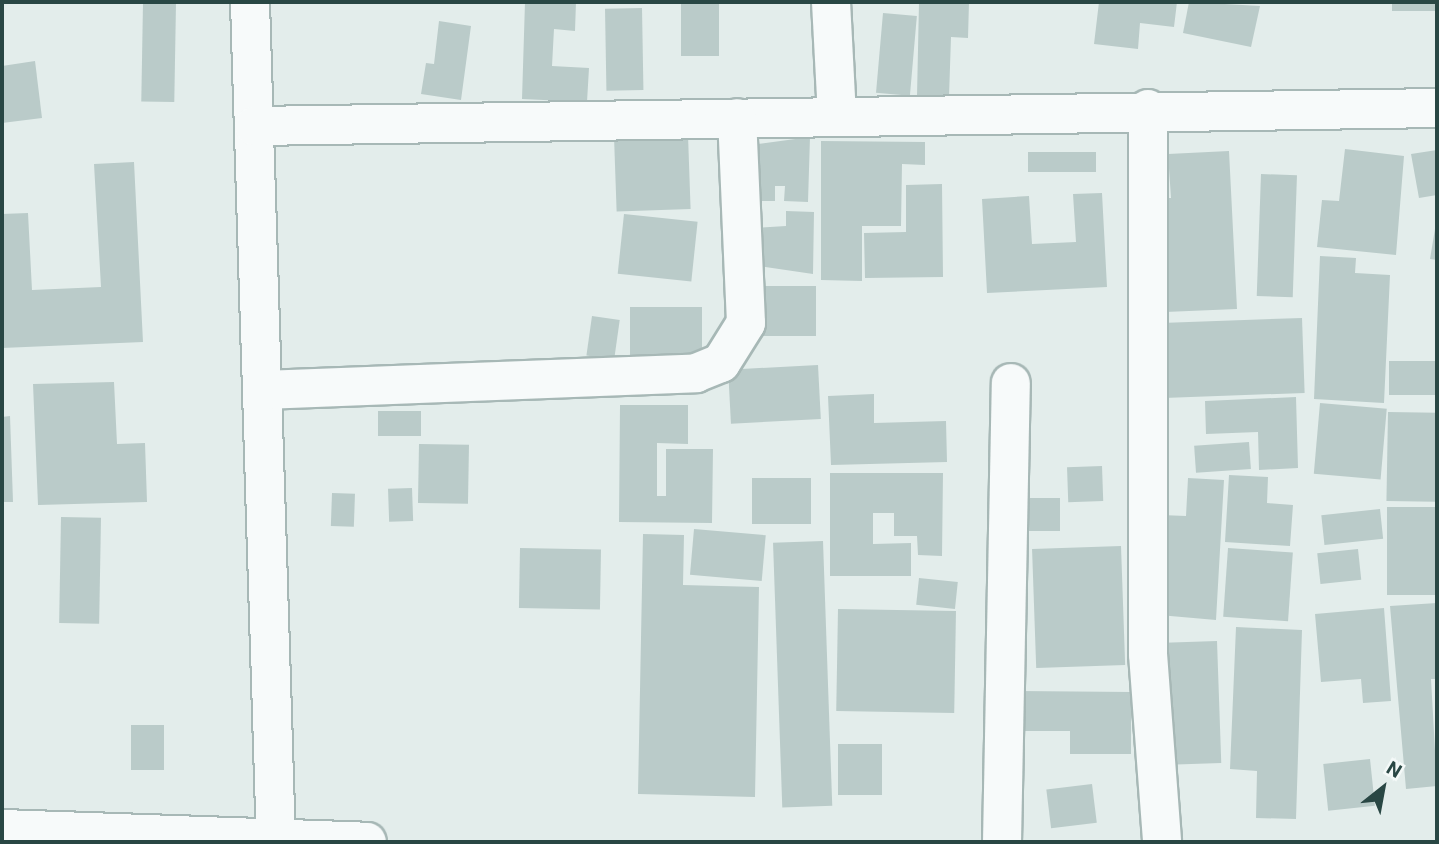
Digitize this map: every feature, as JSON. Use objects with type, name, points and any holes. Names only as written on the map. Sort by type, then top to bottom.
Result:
[{"type":"street","points":[[250,2],[276,841]]},
{"type":"street","points":[[831,2],[837,116]]},
{"type":"street","points":[[254,126],[1149,109],[1437,108]]},
{"type":"street","points":[[1149,109],[1148,654],[1162,842]]},
{"type":"street","points":[[262,390],[696,373],[721,363],[746,323],[737,118]]},
{"type":"street","points":[[1002,842],[1011,383]]},
{"type":"street","points":[[2,829],[276,841],[367,842]]},
{"type":"building","points":[[143,2],[176,3],[174,102],[141,101]]},
{"type":"building","points":[[525,2],[576,2],[575,31],[554,29],[552,66],[589,68],[587,102],[522,99]]},
{"type":"building","points":[[681,2],[719,2],[719,56],[681,56]]},
{"type":"building","points":[[919,2],[969,2],[968,38],[951,37],[949,97],[917,96]]},
{"type":"building","points":[[1099,2],[1177,2],[1174,27],[1140,23],[1138,49],[1094,44]]},
{"type":"building","points":[[1189,2],[1260,6],[1251,47],[1183,33]]},
{"type":"building","points":[[1392,2],[1437,2],[1437,11],[1392,11]]},
{"type":"building","points":[[642,8],[643,90],[606,91],[605,9]]},
{"type":"building","points":[[883,13],[917,16],[910,96],[876,93]]},
{"type":"building","points":[[439,21],[471,26],[461,100],[421,94],[426,63],[434,64]]},
{"type":"building","points":[[35,61],[42,118],[2,123],[2,66]]},
{"type":"building","points":[[688,135],[691,209],[617,212],[614,138]]},
{"type":"building","points":[[810,137],[808,202],[784,201],[785,186],[775,186],[775,201],[751,201],[750,145]]},
{"type":"building","points":[[821,141],[925,142],[925,165],[902,164],[901,226],[862,226],[862,281],[821,280]]},
{"type":"building","points":[[1345,149],[1404,156],[1396,255],[1317,247],[1322,200],[1339,201]]},
{"type":"building","points":[[1437,150],[1437,195],[1419,198],[1411,154]]},
{"type":"building","points":[[1229,151],[1237,309],[1165,312],[1159,198],[1171,198],[1168,154]]},
{"type":"building","points":[[1028,152],[1096,152],[1096,172],[1028,172]]},
{"type":"building","points":[[134,162],[143,342],[2,348],[2,214],[28,213],[32,290],[101,287],[94,164]]},
{"type":"building","points":[[1261,174],[1297,175],[1293,297],[1257,296]]},
{"type":"building","points":[[942,184],[943,277],[865,278],[864,233],[906,232],[906,185]]},
{"type":"building","points":[[1102,193],[1107,287],[987,293],[982,199],[1029,196],[1032,244],[1076,242],[1073,194]]},
{"type":"building","points":[[786,211],[814,212],[813,274],[752,265],[753,228],[786,226]]},
{"type":"building","points":[[624,214],[698,222],[691,281],[618,274]]},
{"type":"building","points":[[1435,229],[1437,230],[1437,260],[1430,259]]},
{"type":"building","points":[[1320,256],[1356,258],[1355,273],[1390,275],[1384,403],[1314,399]]},
{"type":"building","points":[[759,286],[816,286],[816,336],[759,336]]},
{"type":"building","points":[[630,307],[702,307],[702,364],[630,364]]},
{"type":"building","points":[[592,316],[620,320],[614,360],[586,356]]},
{"type":"building","points":[[1302,318],[1305,393],[1164,398],[1161,323]]},
{"type":"building","points":[[1389,361],[1437,361],[1437,395],[1389,395]]},
{"type":"building","points":[[818,365],[821,419],[731,424],[728,370]]},
{"type":"building","points":[[114,382],[117,444],[145,443],[147,502],[38,505],[33,384]]},
{"type":"building","points":[[874,394],[874,423],[946,421],[947,462],[831,465],[828,396]]},
{"type":"building","points":[[1296,397],[1298,468],[1259,470],[1258,432],[1206,434],[1205,401]]},
{"type":"building","points":[[1320,403],[1387,409],[1381,480],[1314,474]]},
{"type":"building","points":[[620,405],[688,405],[688,444],[657,443],[657,496],[666,496],[666,449],[713,449],[712,523],[619,522]]},
{"type":"building","points":[[378,411],[421,411],[421,436],[378,436]]},
{"type":"building","points":[[1388,412],[1437,413],[1435,502],[1386,501]]},
{"type":"building","points":[[10,416],[13,502],[2,502],[2,417]]},
{"type":"building","points":[[1249,442],[1251,469],[1196,473],[1194,446]]},
{"type":"building","points":[[419,444],[469,445],[468,504],[418,503]]},
{"type":"building","points":[[1102,466],[1103,501],[1068,502],[1067,467]]},
{"type":"building","points":[[830,473],[943,473],[942,556],[918,555],[917,536],[894,536],[894,513],[873,513],[873,544],[911,543],[911,576],[830,576]]},
{"type":"building","points":[[1229,475],[1268,477],[1267,503],[1293,505],[1290,546],[1225,542]]},
{"type":"building","points":[[752,478],[811,478],[811,524],[752,524]]},
{"type":"building","points":[[1188,478],[1224,480],[1216,620],[1159,615],[1161,515],[1186,516]]},
{"type":"building","points":[[412,488],[413,521],[389,522],[388,489]]},
{"type":"building","points":[[332,493],[355,494],[354,527],[331,526]]},
{"type":"building","points":[[1024,498],[1060,498],[1060,531],[1024,531]]},
{"type":"building","points":[[1387,507],[1437,507],[1437,595],[1387,595]]},
{"type":"building","points":[[1380,509],[1383,539],[1324,545],[1321,515]]},
{"type":"building","points":[[61,517],[101,518],[99,624],[59,623]]},
{"type":"building","points":[[694,529],[766,535],[762,581],[690,575]]},
{"type":"building","points":[[643,534],[684,535],[683,585],[759,587],[755,797],[638,794]]},
{"type":"building","points":[[823,541],[832,806],[782,808],[773,543]]},
{"type":"building","points":[[1121,546],[1125,665],[1036,668],[1032,549]]},
{"type":"building","points":[[520,548],[601,549],[600,609],[519,608]]},
{"type":"building","points":[[1228,548],[1293,553],[1288,621],[1223,617]]},
{"type":"building","points":[[1358,549],[1361,580],[1320,584],[1317,553]]},
{"type":"building","points":[[919,578],[958,582],[955,609],[916,605]]},
{"type":"building","points":[[1437,603],[1437,679],[1431,679],[1437,786],[1406,789],[1390,606]]},
{"type":"building","points":[[1384,608],[1391,701],[1363,703],[1361,679],[1321,682],[1315,614]]},
{"type":"building","points":[[838,609],[956,611],[954,713],[836,711]]},
{"type":"building","points":[[1236,627],[1302,630],[1296,819],[1256,818],[1257,771],[1230,769]]},
{"type":"building","points":[[1217,641],[1221,763],[1161,765],[1157,643]]},
{"type":"building","points":[[1018,691],[1131,692],[1131,754],[1070,754],[1070,731],[1018,731]]},
{"type":"building","points":[[131,725],[164,725],[164,770],[131,770]]},
{"type":"building","points":[[838,744],[882,744],[882,795],[838,795]]},
{"type":"building","points":[[1370,759],[1375,806],[1328,811],[1323,764]]},
{"type":"building","points":[[1092,784],[1097,823],[1051,828],[1046,790]]}]
